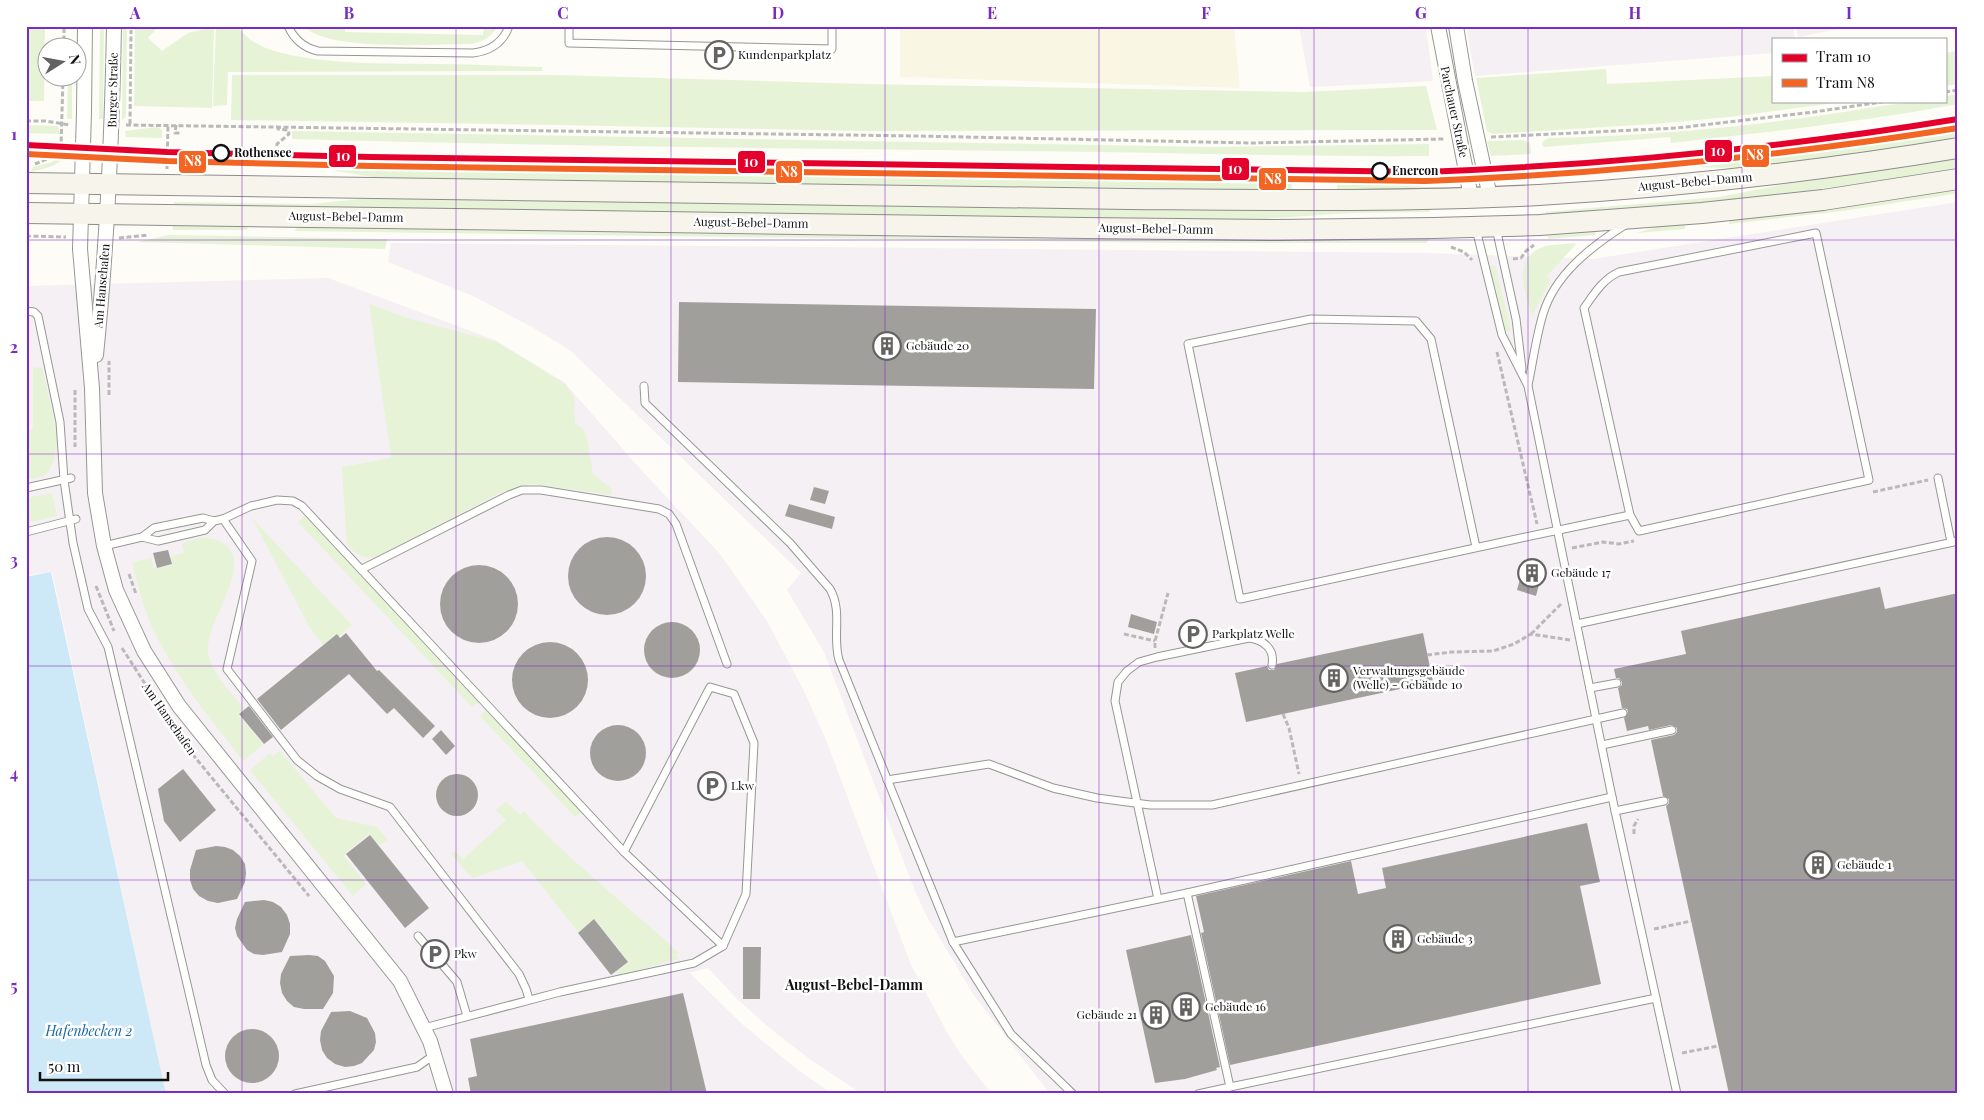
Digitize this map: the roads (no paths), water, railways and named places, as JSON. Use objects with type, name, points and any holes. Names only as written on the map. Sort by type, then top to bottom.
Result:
[{"type":"main road","name":"August-Bebel-Damm","points":[[29,174],[82,184],[1312,200],[1481,197],[1704,183],[1958,148]]},
{"type":"main road","name":"August-Bebel-Damm","points":[[26,214],[1275,230],[1496,227],[1634,219],[1823,200],[1958,179]]},
{"type":"main road","points":[[1481,197],[1496,227]]},
{"type":"main road","points":[[1476,227],[1481,197]]},
{"type":"street","points":[[81,214],[84,26]]},
{"type":"street","name":"Burger Straße","points":[[110,184],[114,26]]},
{"type":"street","name":"Parchauer Straße","points":[[1438,26],[1481,197]]},
{"type":"street","name":"Parchauer Straße","points":[[1456,26],[1481,197]]},
{"type":"street","name":"Am Hansehafen","points":[[92,388],[105,260],[110,184]]},
{"type":"street","name":"Am Hansehafen","points":[[81,214],[80,249],[92,388],[94,473],[98,514],[104,546],[121,604],[144,651],[178,706],[390,967],[409,997],[424,1028],[435,1055],[446,1094]]},
{"type":"lane","points":[[288,26],[299,42],[318,51],[473,54],[485,51],[496,45],[504,36],[509,26]]},
{"type":"lane","points":[[570,26],[569,43],[832,49],[832,26]]},
{"type":"lane","points":[[1528,386],[1543,313],[1560,282],[1579,260],[1597,244],[1634,219]]},
{"type":"lane","points":[[1476,227],[1502,335],[1528,386],[1612,797],[1677,1094]]},
{"type":"lane","points":[[1496,227],[1516,319],[1523,375]]},
{"type":"lane","points":[[1816,233],[1869,480],[1639,531],[1630,515],[1584,308],[1599,286],[1619,272],[1816,233]]},
{"type":"lane","points":[[26,311],[34,312],[38,316],[60,422],[73,520],[73,543],[88,609],[108,647],[206,1065],[212,1080],[225,1094]]},
{"type":"lane","points":[[1476,547],[1432,339],[1416,321],[1311,319],[1188,344],[1240,599],[1540,533],[1557,529],[1630,515]]},
{"type":"lane","points":[[644,386],[645,403],[783,536],[830,589],[837,607],[836,644],[839,660],[953,942],[1011,1034],[1073,1094]]},
{"type":"lane","points":[[1577,624],[1955,541],[1938,478]]},
{"type":"lane","points":[[26,488],[68,479]]},
{"type":"lane","points":[[362,569],[522,490],[541,490],[652,508],[669,514],[676,524],[727,664]]},
{"type":"lane","points":[[104,546],[142,537],[154,528],[203,518],[214,521],[224,519],[251,506],[277,500],[293,501],[311,513],[624,852],[723,946]]},
{"type":"lane","points":[[224,519],[252,561],[227,669],[297,760],[317,776],[340,789],[390,806],[519,974],[529,999]]},
{"type":"lane","points":[[26,532],[73,520]]},
{"type":"lane","points":[[142,537],[158,540],[205,530],[214,521]]},
{"type":"lane","points":[[1158,899],[1116,706],[1115,693],[1118,682],[1130,668],[1143,660],[1249,638],[1261,640],[1268,646],[1273,658],[1272,665]]},
{"type":"lane","points":[[1590,688],[1617,683]]},
{"type":"lane","points":[[424,1028],[529,999],[694,963],[723,946],[746,894],[754,743],[734,694],[710,687],[624,852]]},
{"type":"lane","points":[[887,780],[989,764],[1053,788],[1098,798],[1173,806],[1212,805],[1623,713]]},
{"type":"lane","points":[[1602,745],[1672,730]]},
{"type":"lane","points":[[953,942],[1187,893],[1612,797]]},
{"type":"lane","points":[[1615,811],[1664,801]]},
{"type":"lane","points":[[1187,893],[1230,1087]]},
{"type":"lane","points":[[418,936],[457,982],[468,1016]]},
{"type":"lane","points":[[1198,1094],[1656,998]]},
{"type":"lane","points":[[295,1094],[416,1067],[435,1055]]},
{"type":"water","name":"Hafenbecken 2","points":[[51,572],[166,1094],[26,1094],[26,577]]},
{"type":"tram line","name":"10","points":[[26,145],[167,152],[371,157],[1425,172],[1559,165],[1692,154],[1825,139],[1958,119]]},
{"type":"tram line","name":"N8","points":[[26,154],[167,161],[371,166],[1425,181],[1626,169],[1825,147],[1958,128]]},
{"type":"place","name":"Kundenparkplatz","points":[[719,55]]},
{"type":"place","name":"Rothensee","points":[[221,153]]},
{"type":"place","name":"Enercon","points":[[1380,171]]},
{"type":"place","name":"Gebäude 20","points":[[887,346]]},
{"type":"place","name":"Gebäude 17","points":[[1532,573]]},
{"type":"place","name":"Parkplatz Welle","points":[[1193,634]]},
{"type":"place","name":"Verwaltungsgebäude (Welle) - Gebäude 10","points":[[1334,678]]},
{"type":"place","name":"Lkw","points":[[712,786]]},
{"type":"place","name":"Gebäude 1","points":[[1818,865]]},
{"type":"place","name":"Gebäude 3","points":[[1398,939]]},
{"type":"place","name":"Pkw","points":[[435,954]]},
{"type":"place","name":"Gebäude 16","points":[[1186,1007]]},
{"type":"place","name":"Gebäude 21","points":[[1156,1015]]},
{"type":"district","name":"August-Bebel-Damm","points":[[854,985]]}]
